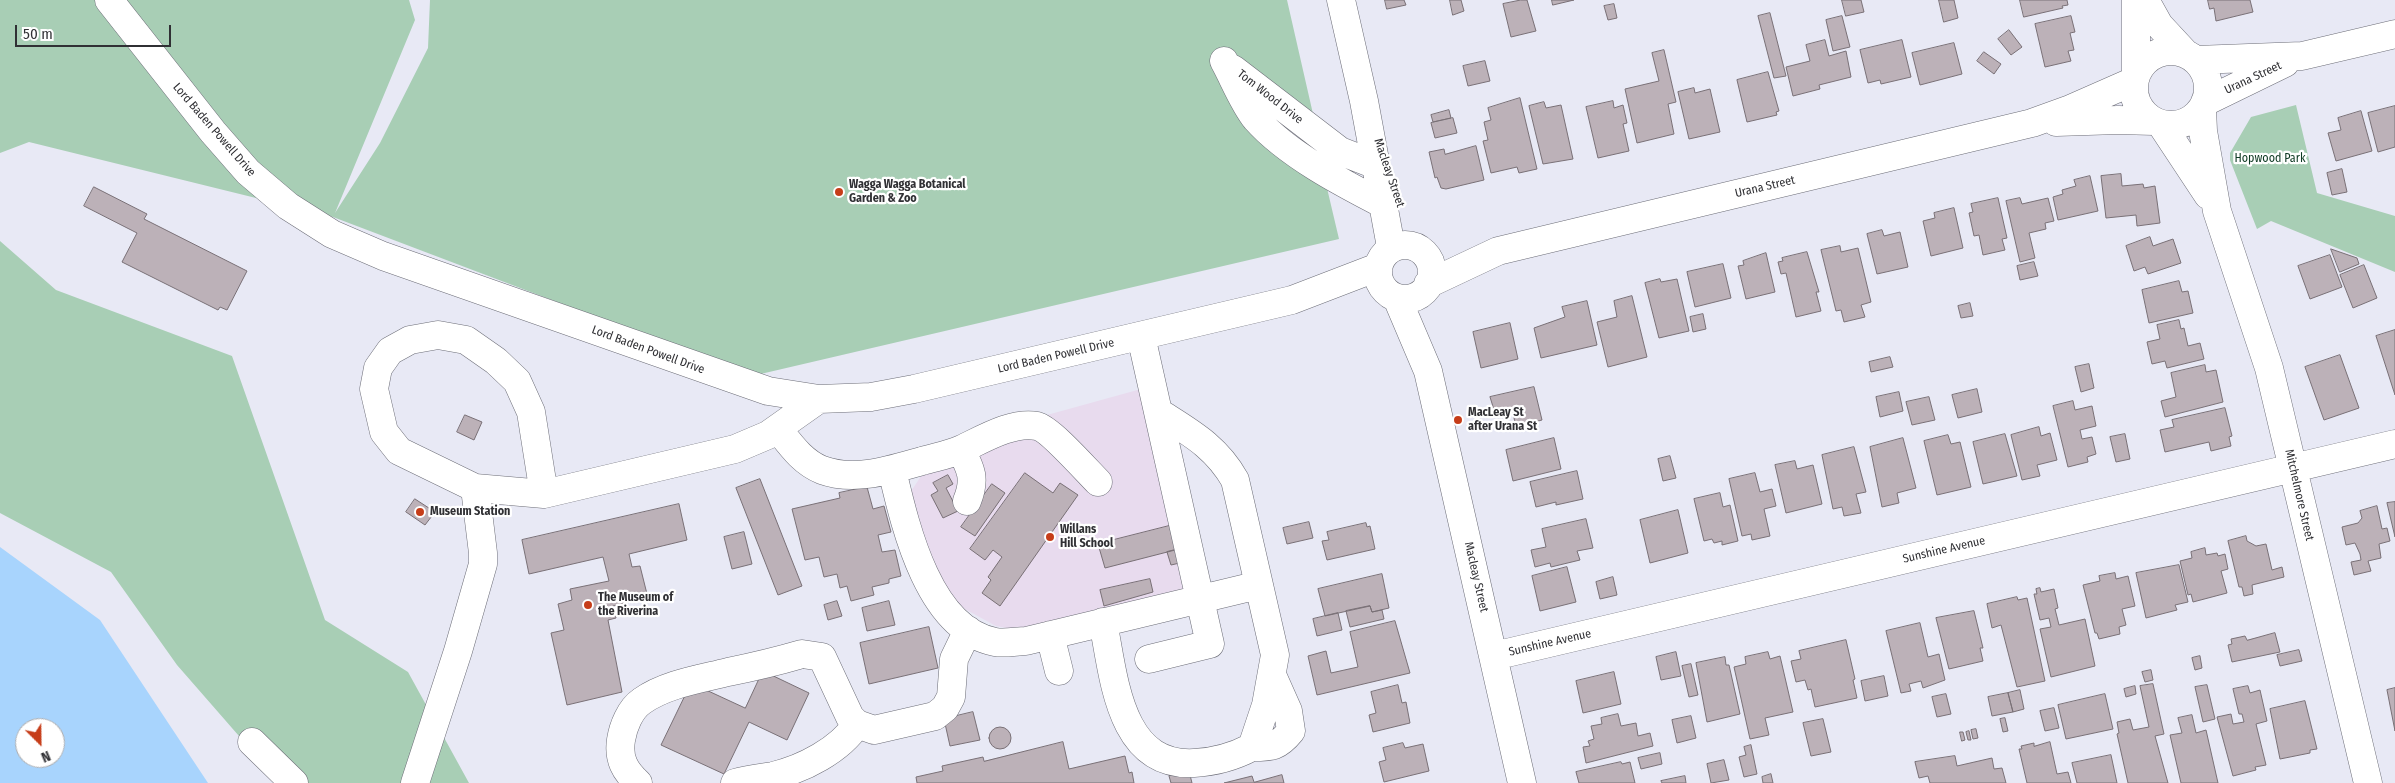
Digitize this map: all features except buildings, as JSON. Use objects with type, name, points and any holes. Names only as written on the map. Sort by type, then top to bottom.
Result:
[{"type":"street","name":"Lord Baden Powell Drive","points":[[109,0],[207,124],[248,172],[288,206],[332,234],[383,256],[719,375],[768,390],[819,400],[871,397],[914,389],[1292,300],[1402,254]]},
{"type":"street","name":"Macleay Street","points":[[1341,0],[1402,254]]},
{"type":"street","points":[[2136,0],[2134,90],[2138,107],[2158,123],[2176,124],[2186,121],[2203,106],[2208,89],[2207,79],[2190,57],[2158,24],[2145,0]]},
{"type":"street","name":"Urana Street","points":[[2190,57],[2302,56],[2395,34]]},
{"type":"street","points":[[2135,78],[2142,64],[2156,53],[2168,51],[2190,57]]},
{"type":"street","name":"Urana Street","points":[[2203,106],[2302,56]]},
{"type":"street","name":"Tom Wood Drive","points":[[1376,165],[1340,150],[1224,62],[1255,117],[1268,130],[1294,151],[1383,204]]},
{"type":"street","name":"Urana Street","points":[[1402,254],[1498,251],[2032,123],[2068,110],[2135,78]]},
{"type":"street","name":"Macleay Street","points":[[1364,101],[1383,204],[1402,254]]},
{"type":"street","name":"Mitchelmore Street","points":[[2203,106],[2203,131],[2217,211],[2269,368],[2368,783]]},
{"type":"street","name":"Urana Street","points":[[2032,123],[2118,120],[2158,123]]},
{"type":"street","name":"Mitchelmore Street","points":[[2158,123],[2200,180],[2217,211]]},
{"type":"street","name":"Urana Street","points":[[1426,287],[1498,251]]},
{"type":"street","points":[[1402,254],[1431,266],[1426,287],[1411,299],[1394,297],[1384,289],[1378,277],[1402,254]]},
{"type":"street","name":"Macleay Street","points":[[1426,287],[1428,371]]},
{"type":"street","name":"Lord Baden Powell Drive","points":[[1292,300],[1394,297]]},
{"type":"street","name":"Macleay Street","points":[[1394,297],[1428,371],[1522,783]]},
{"type":"street","points":[[544,494],[531,412],[518,381],[496,361],[466,340],[438,335],[410,340],[390,351],[378,368],[374,389],[384,432],[399,451],[475,488],[544,494],[735,449],[768,435],[819,400]]},
{"type":"street","points":[[1141,336],[1210,644],[1149,660]]},
{"type":"street","points":[[1103,622],[1123,711],[1130,728],[1145,748],[1160,758],[1179,764],[1202,762],[1238,754],[1252,746],[1270,746],[1282,742],[1291,731],[1288,711],[1272,676],[1275,655],[1235,480],[1225,462],[1209,446],[1158,412]]},
{"type":"street","points":[[778,429],[799,456],[820,469],[838,474],[861,474],[892,470],[961,450],[1017,427],[1038,426],[1055,438],[1098,482]]},
{"type":"street","name":"Sunshine Avenue","points":[[1494,656],[2395,444]]},
{"type":"street","points":[[961,450],[972,472],[970,493],[967,501]]},
{"type":"street","points":[[892,470],[905,525],[930,588],[950,613],[968,630],[996,642],[1026,641],[1259,586]]},
{"type":"street","points":[[415,783],[458,651],[483,564],[484,553],[477,518],[475,488]]},
{"type":"street","points":[[638,783],[626,772],[619,752],[622,733],[641,701],[683,683],[802,654],[813,654],[822,657],[846,710],[857,724],[874,730],[935,716],[945,708],[950,697],[954,659],[968,630]]},
{"type":"street","points":[[1050,635],[1059,671]]},
{"type":"street","points":[[735,783],[775,775],[818,757],[849,737],[857,724]]},
{"type":"street","points":[[252,742],[294,783]]},
{"type":"shaded area","name":"Willans Hill School","points":[[1141,389],[1190,578],[1179,597],[1028,632],[996,626],[963,608],[934,575],[906,499],[925,470],[953,441]]},
{"type":"green space","name":"Wagga Wagga Botanical Garden & Zoo","points":[[0,0],[409,0],[415,20],[335,213],[380,143],[428,48],[430,0],[1287,0],[1321,149],[1290,130],[1278,137],[1322,167],[1339,239],[752,376],[333,217],[29,142],[0,153]]},
{"type":"green space","name":"Hopwood Park","points":[[2296,105],[2317,193],[2395,216],[2395,272],[2271,221],[2257,229],[2230,160],[2230,153],[2251,117]]},
{"type":"green space","points":[[0,241],[56,290],[232,356],[325,620],[408,672],[469,783],[280,783],[177,665],[111,572],[0,513]]},
{"type":"water","points":[[0,547],[100,620],[208,783],[0,783]]},
{"type":"place","name":"Wagga Wagga Botanical Garden & Zoo","points":[[839,192]]},
{"type":"place","name":"MacLeay St after Urana St","points":[[1458,420]]},
{"type":"place","name":"Museum Station","points":[[420,512]]},
{"type":"place","name":"Willans Hill School","points":[[1050,537]]},
{"type":"place","name":"The Museum of the Riverina","points":[[588,605]]}]
